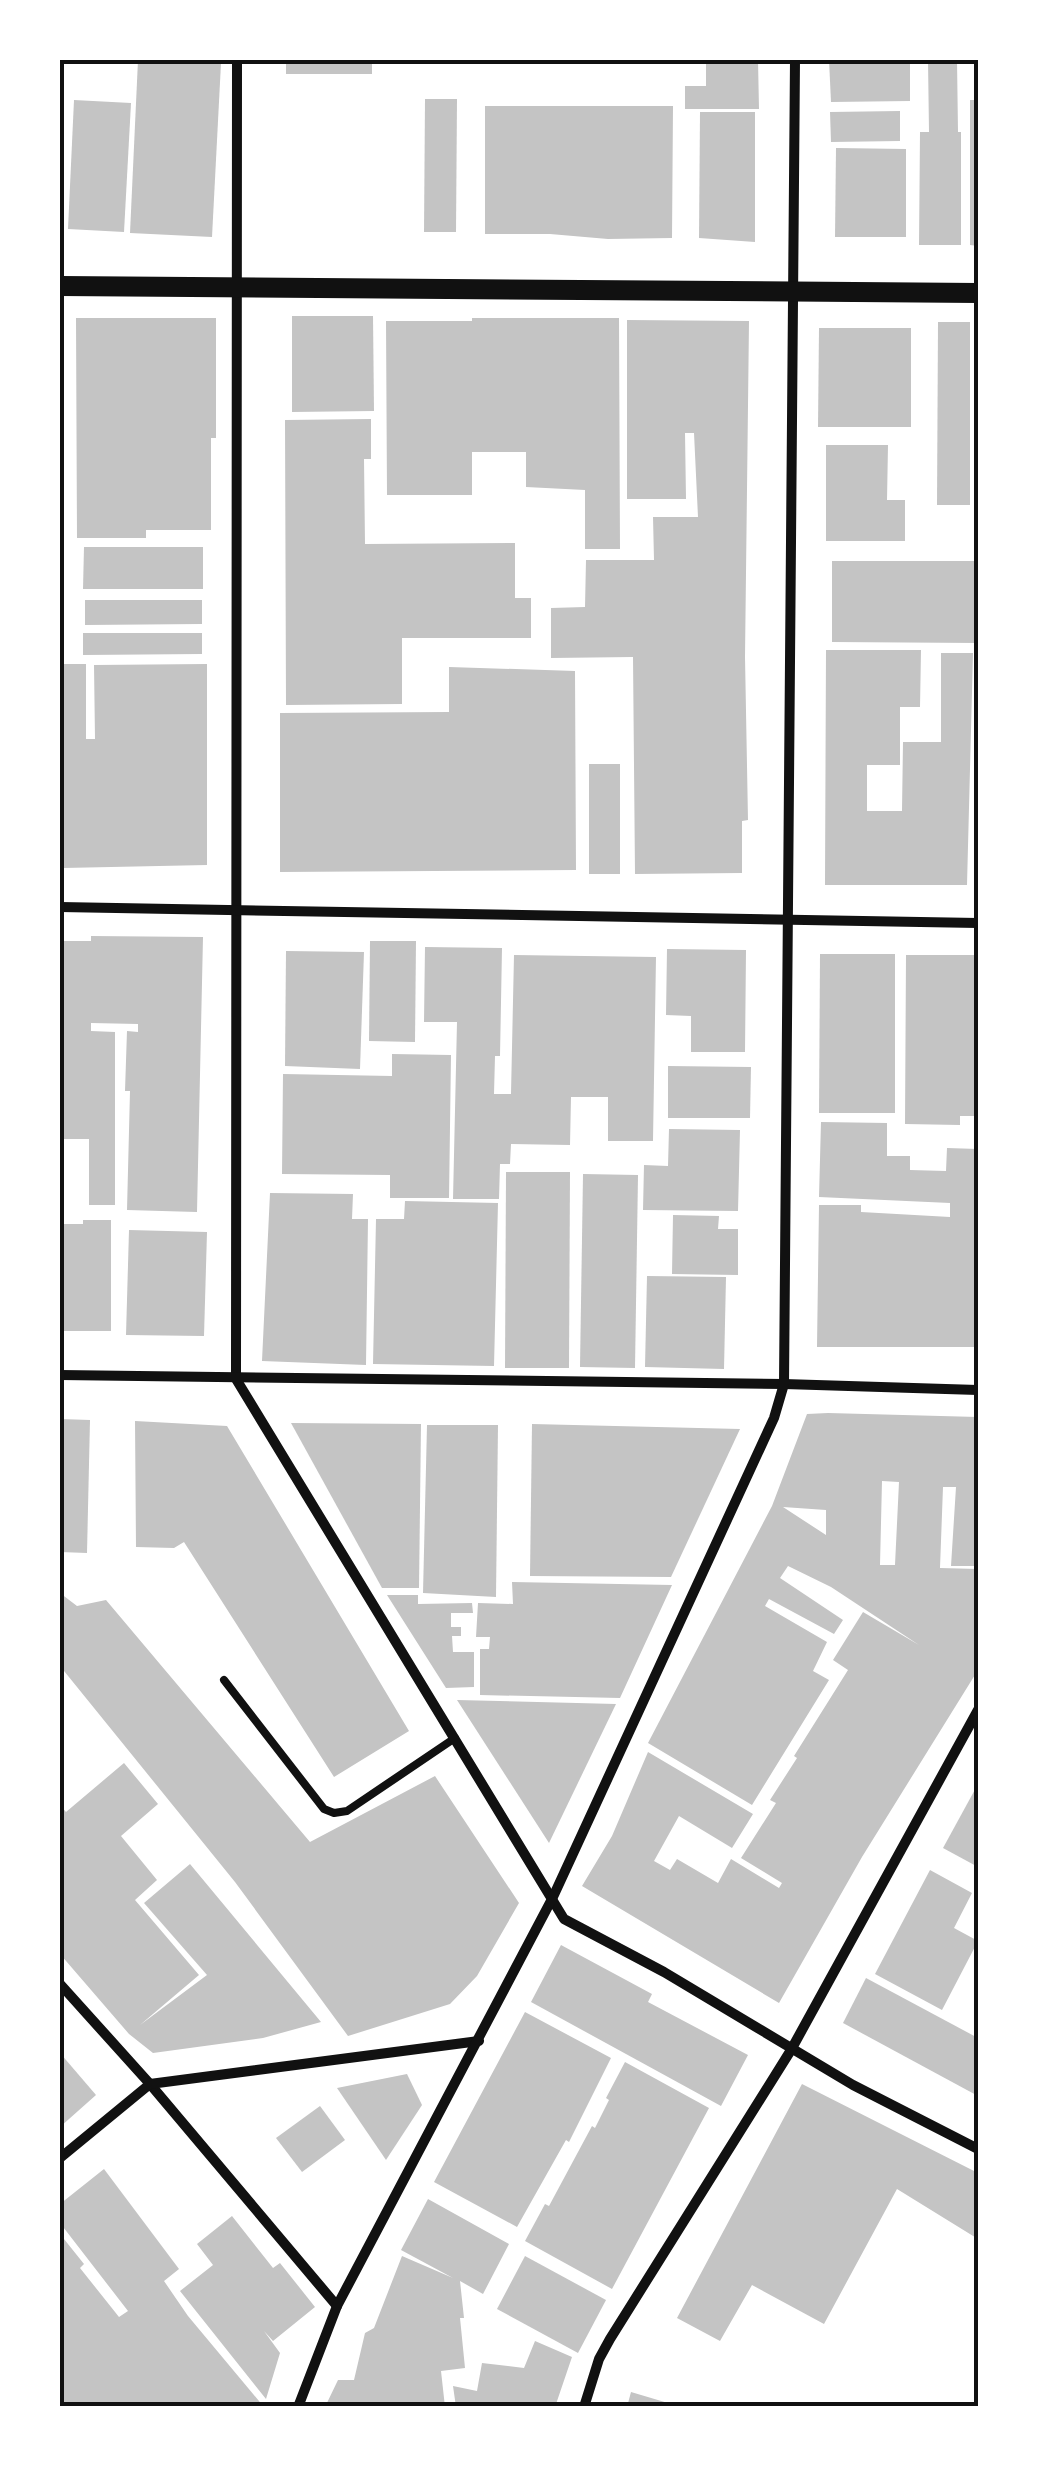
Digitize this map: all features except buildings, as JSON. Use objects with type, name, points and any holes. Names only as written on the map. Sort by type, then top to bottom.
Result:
[{"type":"main road","points":[[60,286],[978,293]]},
{"type":"street","points":[[238,60],[236,1378],[559,1912],[570,1924],[664,1972],[791,2050],[978,2149]]},
{"type":"street","points":[[298,2407],[337,2306],[552,1897],[774,1418],[784,1384],[795,60]]},
{"type":"street","points":[[60,907],[978,923]]},
{"type":"street","points":[[60,1375],[978,1390]]},
{"type":"street","points":[[584,2407],[599,2359],[610,2339],[791,2050],[978,1710]]},
{"type":"street","points":[[60,1984],[150,2084],[337,2306]]},
{"type":"street","points":[[60,2158],[150,2084],[479,2041]]},
{"type":"lane","points":[[224,1680],[324,1809],[334,1813],[347,1810],[455,1738]]}]
